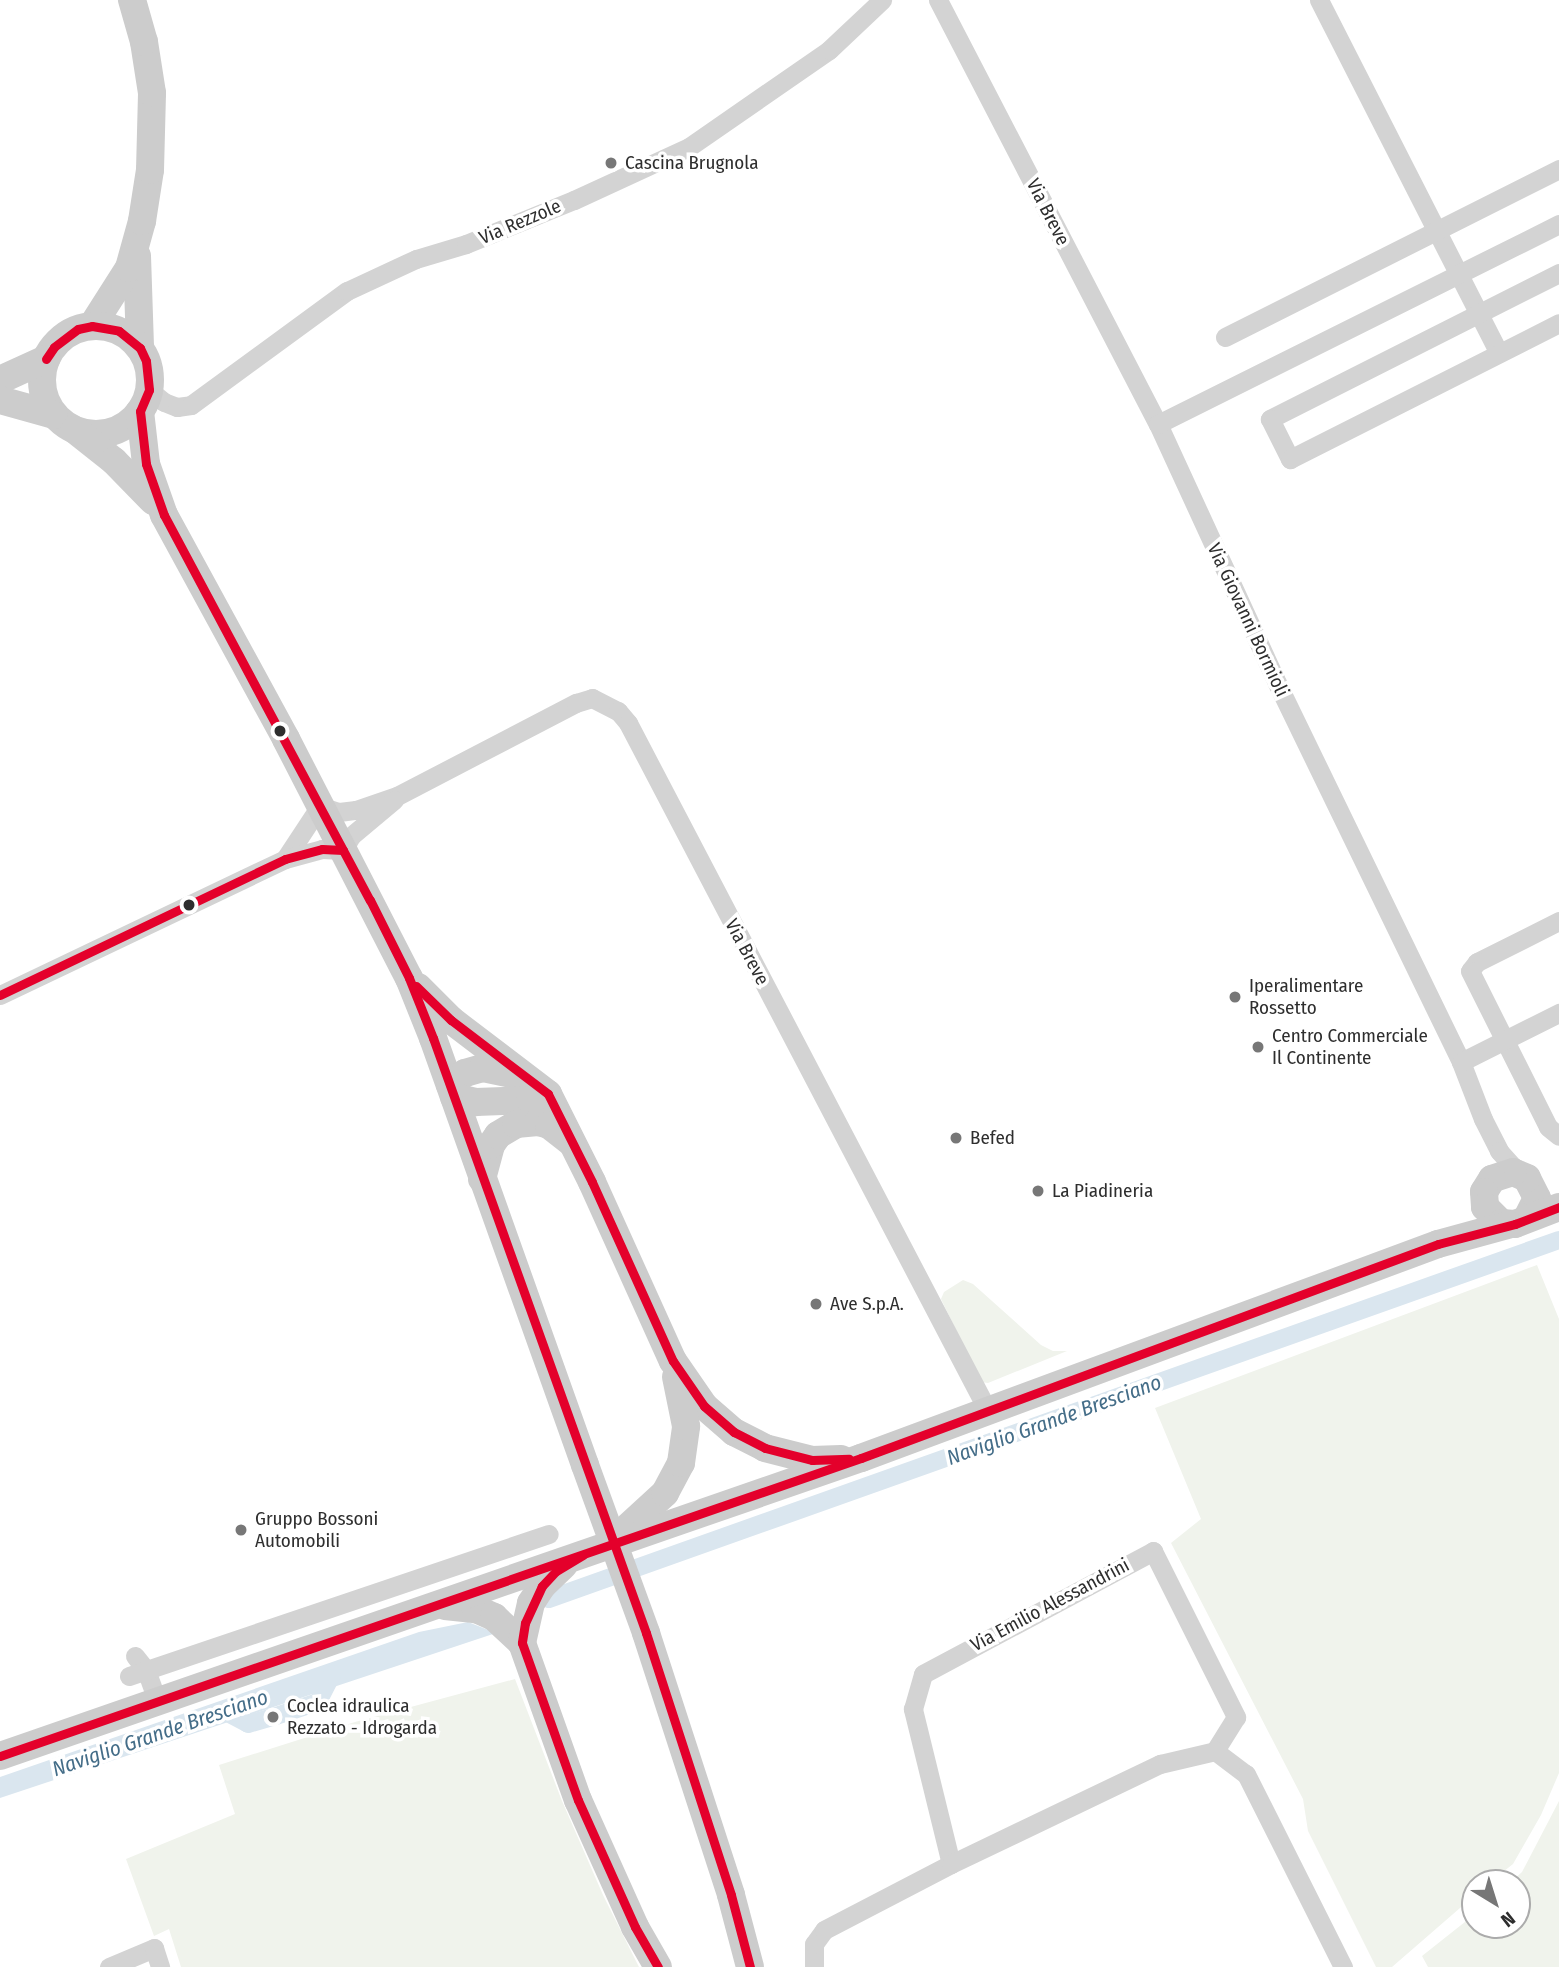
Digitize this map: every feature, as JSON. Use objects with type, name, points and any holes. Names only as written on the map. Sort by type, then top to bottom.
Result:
[{"type":"street","points":[[132,0],[149,67],[153,119],[147,196],[137,246],[139,348]]},
{"type":"street","name":"Via Rezzole","points":[[145,400],[164,402],[177,407],[191,405],[347,291],[416,259],[466,244],[689,147],[829,50],[882,0]]},
{"type":"street","name":"Via Breve","points":[[938,0],[1157,424]]},
{"type":"street","points":[[1320,0],[1499,353]]},
{"type":"street","points":[[1225,337],[1559,169]]},
{"type":"street","points":[[1157,424],[1457,273],[1559,225]]},
{"type":"street","points":[[92,326],[118,288],[137,246]]},
{"type":"street","points":[[1559,273],[1270,418],[1290,458],[1559,323]]},
{"type":"street","points":[[0,380],[46,359],[64,336],[92,326],[119,331],[139,348],[146,361],[146,464],[164,514],[409,978],[646,1633],[731,1895],[744,1963]]},
{"type":"street","points":[[46,359],[43,388],[65,422],[114,461],[164,514]]},
{"type":"street","points":[[0,400],[65,422],[90,434],[118,429],[145,400]]},
{"type":"street","name":"Via Giovanni Bormioli","points":[[1157,424],[1277,683],[1461,1062],[1483,1119]]},
{"type":"street","name":"Via Breve","points":[[397,796],[576,703],[592,698],[618,711],[628,723],[989,1413]]},
{"type":"street","points":[[320,806],[339,812],[356,810],[397,796]]},
{"type":"street","points":[[343,849],[351,836],[397,796]]},
{"type":"street","points":[[285,859],[320,806]]},
{"type":"street","points":[[0,995],[285,859],[322,849],[343,849]]},
{"type":"street","points":[[1559,921],[1472,965],[1471,977],[1548,1127],[1559,1136]]},
{"type":"street","points":[[409,978],[451,1020],[548,1094],[673,1361],[704,1406],[743,1437],[765,1448],[800,1458],[861,1458]]},
{"type":"street","points":[[1461,1062],[1559,1013]]},
{"type":"street","points":[[452,1091],[465,1073],[483,1068],[528,1077]]},
{"type":"street","points":[[452,1091],[476,1102],[530,1100],[553,1112],[568,1133]]},
{"type":"street","points":[[1483,1119],[1499,1151],[1537,1180]]},
{"type":"street","points":[[1483,1119],[1488,1153],[1485,1193],[1494,1219],[1518,1222]]},
{"type":"street","points":[[482,1179],[491,1144],[498,1135],[516,1124],[527,1121],[549,1125],[568,1133]]},
{"type":"street","points":[[1438,1244],[1498,1175],[1537,1180]]},
{"type":"street","points":[[1518,1222],[1536,1198],[1537,1180]]},
{"type":"street","points":[[0,1756],[989,1413],[1438,1244],[1518,1222],[1559,1207]]},
{"type":"street","points":[[522,1643],[524,1623],[537,1594],[556,1570],[636,1523],[659,1500],[681,1463],[686,1426],[673,1361]]},
{"type":"street","points":[[158,1701],[137,1667],[234,1640],[549,1534]]},
{"type":"street","name":"Via Emilio Alessandrini","points":[[951,1864],[915,1717],[914,1702],[923,1674],[1153,1551],[1236,1717],[1215,1751]]},
{"type":"street","points":[[435,1606],[456,1606],[485,1613],[509,1628],[522,1643],[554,1738],[596,1843],[635,1927],[658,1967]]},
{"type":"street","points":[[234,1640],[244,1672]]},
{"type":"street","points":[[814,1967],[814,1944],[824,1930],[951,1864],[1160,1764],[1215,1751],[1246,1773],[1343,1967]]},
{"type":"street","points":[[109,1967],[154,1948],[160,1967]]},
{"type":"shaded area","points":[[1537,1265],[1559,1319],[1559,1773],[1541,1815],[1513,1864],[1507,1869],[1461,1869],[1461,1907],[1392,1967],[1376,1967],[1308,1831],[1303,1799],[1171,1543],[1201,1519],[1155,1408]]},
{"type":"shaded area","points":[[963,1280],[973,1284],[1041,1345],[1053,1351],[1067,1351],[988,1383],[981,1382],[941,1299],[944,1292]]},
{"type":"shaded area","points":[[515,1679],[562,1801],[603,1895],[639,1967],[181,1967],[169,1929],[154,1936],[126,1859],[235,1814],[219,1765],[355,1722]]},
{"type":"shaded area","points":[[1559,1801],[1559,1967],[1428,1967],[1422,1956],[1461,1925],[1461,1939],[1531,1939],[1531,1869],[1524,1869]]},
{"type":"water","points":[[468,1622],[496,1633],[0,1798],[0,1777],[419,1632]]},
{"type":"waterway","name":"Naviglio Grande Bresciano","points":[[549,1599],[1559,1240]]},
{"type":"waterway","points":[[224,1711],[248,1724],[318,1702],[332,1674]]},
{"type":"transit line","points":[[46,359],[54,347],[78,329],[92,326],[119,331],[140,348],[146,361],[149,390],[140,411]]},
{"type":"transit line","points":[[140,411],[146,464],[164,515],[370,900],[409,978],[433,1038],[646,1633],[731,1895],[750,1967]]},
{"type":"transit line","points":[[0,995],[285,859],[322,849],[343,850]]},
{"type":"transit line","points":[[416,986],[451,1020],[548,1094],[592,1182],[673,1361],[704,1406],[734,1432],[765,1448],[812,1460],[849,1459]]},
{"type":"transit line","points":[[0,1756],[861,1458],[1438,1244],[1515,1224],[1559,1207]]},
{"type":"transit line","points":[[583,1555],[556,1571],[542,1586],[525,1623],[522,1643],[578,1800],[635,1927],[658,1967]]},
{"type":"place","name":"Cascina Brugnola","points":[[611,163]]},
{"type":"place","name":"Iperalimentare Rossetto","points":[[1235,997]]},
{"type":"place","name":"Centro Commerciale Il Continente","points":[[1258,1047]]},
{"type":"place","name":"Befed","points":[[956,1138]]},
{"type":"place","name":"La Piadineria","points":[[1038,1191]]},
{"type":"place","name":"Ave S.p.A.","points":[[816,1304]]},
{"type":"place","name":"Gruppo Bossoni Automobili","points":[[241,1530]]},
{"type":"place","name":"Coclea idraulica Rezzato - Idrogarda","points":[[273,1717]]}]
